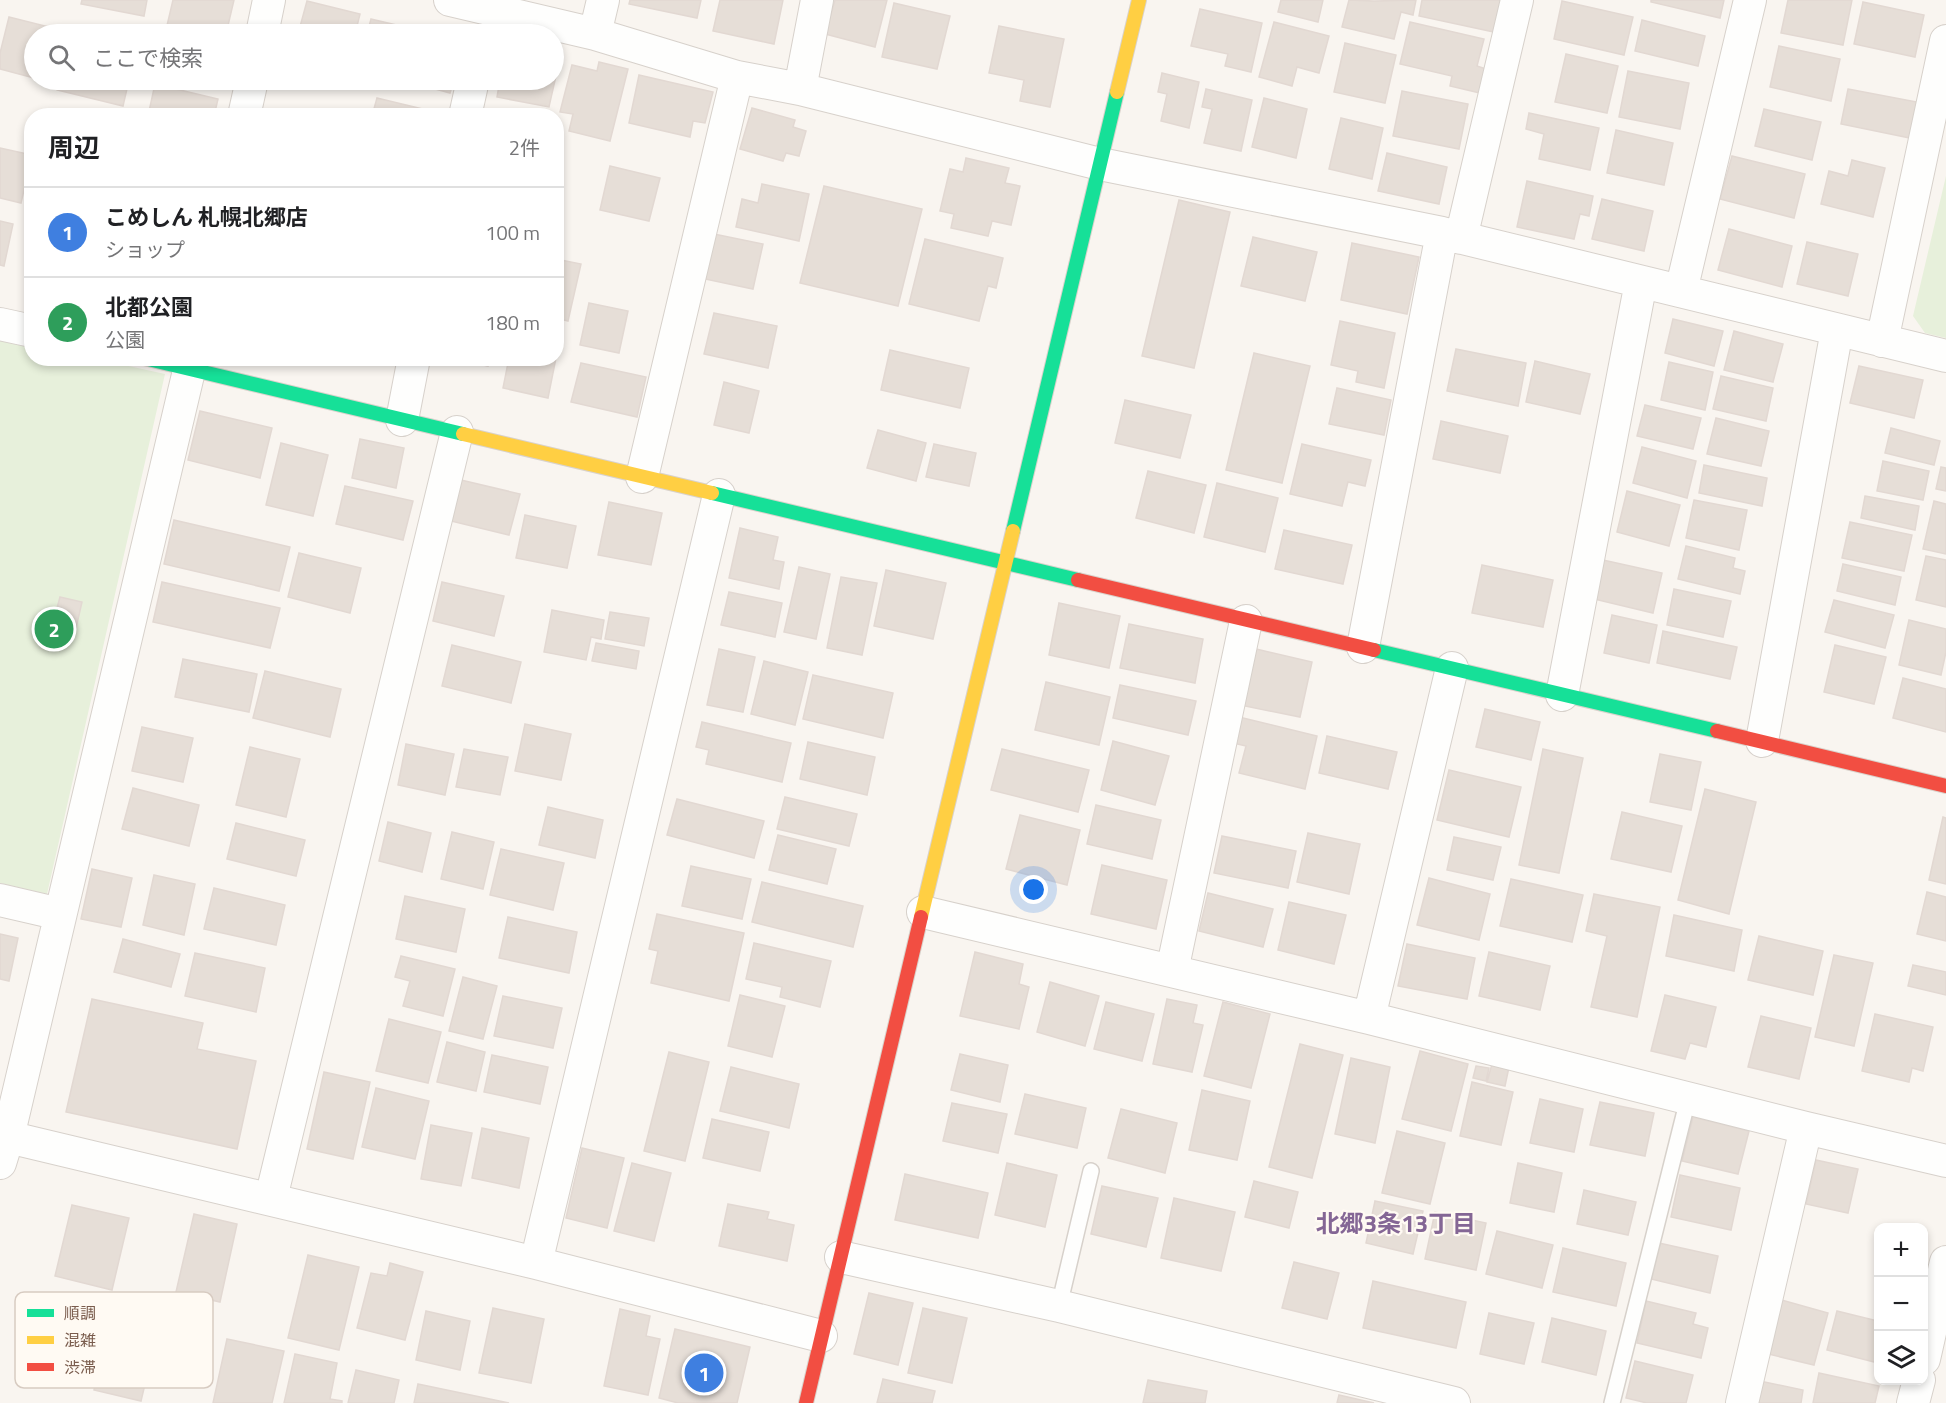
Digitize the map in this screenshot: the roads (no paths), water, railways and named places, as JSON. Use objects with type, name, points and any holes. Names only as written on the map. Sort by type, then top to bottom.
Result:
[{"type":"street","points":[[263,24],[269,0]]},
{"type":"street","points":[[450,0],[485,22],[503,24]]},
{"type":"street","points":[[595,34],[603,0]]},
{"type":"street","points":[[800,89],[816,0]]},
{"type":"street","points":[[806,1403],[1139,0]]},
{"type":"street","points":[[1362,647],[1451,235],[1517,0]]},
{"type":"street","points":[[1681,291],[1750,0]]},
{"type":"street","points":[[564,31],[595,34],[737,77],[800,89],[1100,164],[1451,235],[1946,356]]},
{"type":"street","points":[[1882,341],[1946,41]]},
{"type":"street","points":[[642,477],[737,77]]},
{"type":"street","points":[[246,108],[250,90]]},
{"type":"street","points":[[467,108],[471,90]]},
{"type":"street","points":[[1562,695],[1641,282]]},
{"type":"street","points":[[0,324],[24,329]]},
{"type":"street","points":[[1762,741],[1837,330]]},
{"type":"street","points":[[191,366],[4,1150],[271,1198],[821,1336]]},
{"type":"street","points":[[199,366],[402,420],[1946,786]]},
{"type":"street","points":[[402,420],[412,366]]},
{"type":"street","points":[[271,1198],[457,432]]},
{"type":"street","points":[[536,1263],[719,495]]},
{"type":"street","points":[[1172,971],[1246,621]]},
{"type":"street","points":[[1369,1018],[1452,668]]},
{"type":"street","points":[[0,900],[60,914]]},
{"type":"street","points":[[923,912],[1369,1018],[1688,1099],[1946,1161]]},
{"type":"street","points":[[1742,1403],[1806,1128]]},
{"type":"street","points":[[841,1257],[1059,1306],[1454,1403]]},
{"type":"street","points":[[1928,1338],[1946,1262]]},
{"type":"street","points":[[1913,1403],[1918,1385]]},
{"type":"lane","points":[[1612,1403],[1688,1099]]},
{"type":"lane","points":[[1059,1306],[1090,1171]]},
{"type":"place","name":"北都公園","points":[[54,629]]},
{"type":"place","name":"こめしん 札幌北郷店","points":[[704,1373]]},
{"type":"district","name":"北郷3条13丁目","points":[[1396,1223]]}]
